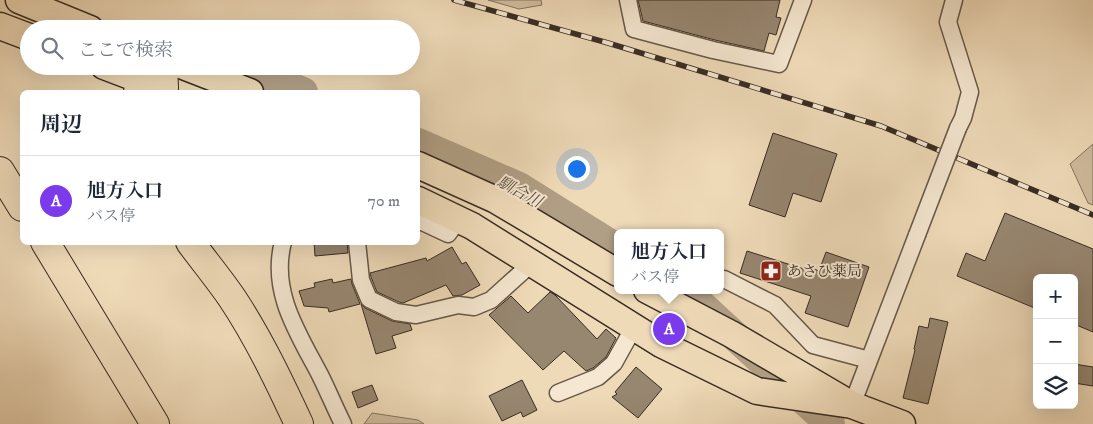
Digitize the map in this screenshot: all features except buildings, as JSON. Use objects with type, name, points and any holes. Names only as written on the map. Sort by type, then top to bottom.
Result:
[{"type":"highway","points":[[19,0],[68,20]]},
{"type":"highway","points":[[0,26],[20,34]]},
{"type":"highway","points":[[132,75],[157,83]]},
{"type":"highway","points":[[206,75],[245,90]]},
{"type":"highway","points":[[420,166],[496,200],[614,271]]},
{"type":"highway","points":[[0,171],[20,204]]},
{"type":"highway","points":[[420,201],[472,226],[661,344],[757,392],[852,405]]},
{"type":"highway","points":[[46,245],[156,424]]},
{"type":"highway","points":[[192,245],[232,299],[254,335],[299,424]]},
{"type":"highway","points":[[208,245],[261,324],[311,424]]},
{"type":"highway","points":[[655,294],[731,334],[852,405],[902,424]]},
{"type":"street","points":[[628,0],[634,29],[713,50],[779,64],[803,0]]},
{"type":"street","points":[[852,405],[962,118],[970,92],[948,22],[954,0]]},
{"type":"street","points":[[420,221],[448,234],[458,219]]},
{"type":"street","points":[[282,245],[279,276],[293,325],[343,424]]},
{"type":"street","points":[[357,245],[361,280],[370,299],[396,312],[416,315],[458,305],[474,306],[491,300],[532,263]]},
{"type":"street","points":[[724,279],[775,305],[813,345],[869,360]]},
{"type":"street","points":[[558,392],[598,377],[614,363],[634,327]]},
{"type":"shaded area","points":[[488,0],[541,0],[542,5],[519,9]]},
{"type":"shaded area","points":[[1093,144],[1093,205],[1088,203],[1070,164]]},
{"type":"shaded area","points":[[372,413],[418,420],[424,424],[364,424]]},
{"type":"waterway","name":"馴合川","points":[[264,75],[298,90]]},
{"type":"waterway","name":"馴合川","points":[[420,144],[519,187],[614,246]]},
{"type":"waterway","name":"馴合川","points":[[689,294],[830,424]]},
{"type":"railway","points":[[454,0],[608,43],[881,126],[1093,215]]},
{"type":"place","name":"あさひ薬局","points":[[771,271]]},
{"type":"place","name":"旭方入口","points":[[669,329]]}]
